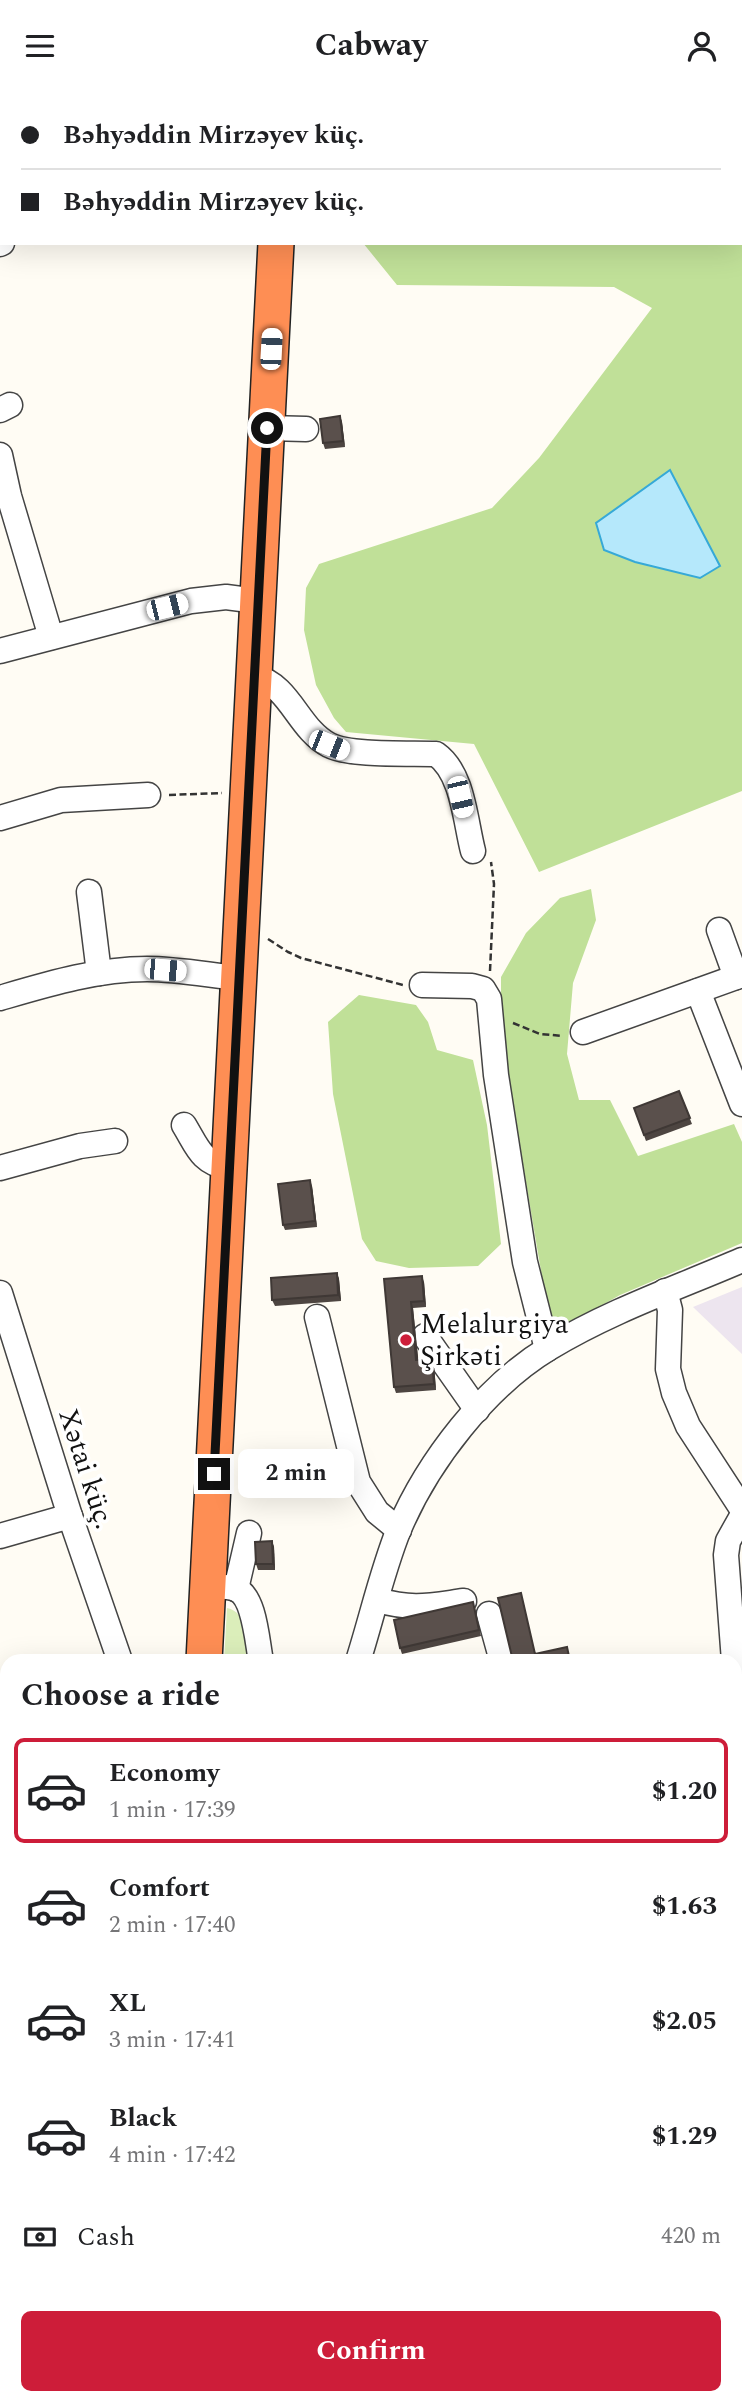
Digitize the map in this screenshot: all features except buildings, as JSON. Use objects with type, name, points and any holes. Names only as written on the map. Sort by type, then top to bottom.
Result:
[{"type":"highway","points":[[206,1654],[222,1587],[228,1168],[276,245]]},
{"type":"street","points":[[267,428],[306,429]]},
{"type":"street","points":[[0,455],[9,496],[51,637]]},
{"type":"street","points":[[0,651],[199,599],[226,597],[257,601]]},
{"type":"street","points":[[255,677],[268,680],[309,729],[329,745],[343,751],[436,754],[447,761],[454,773],[472,848]]},
{"type":"street","points":[[0,817],[61,800],[148,796]]},
{"type":"street","points":[[89,892],[99,973]]},
{"type":"street","points":[[583,1033],[739,976],[719,930]]},
{"type":"street","points":[[0,998],[58,981],[99,973],[150,969],[238,978]]},
{"type":"street","points":[[422,985],[472,986],[483,989],[489,999],[496,1075],[525,1262],[547,1349]]},
{"type":"street","points":[[698,991],[742,1104]]},
{"type":"street","points":[[184,1125],[204,1157],[212,1164],[228,1168]]},
{"type":"street","points":[[0,1168],[79,1146],[115,1141]]},
{"type":"street","points":[[360,1654],[399,1530],[420,1487],[477,1410],[502,1385],[547,1349],[665,1291],[742,1260]]},
{"type":"street","points":[[665,1291],[670,1310],[671,1333],[668,1369],[674,1393],[688,1426],[742,1509]]},
{"type":"street","name":"Xətai küç.","points":[[0,1293],[7,1344],[118,1654]]},
{"type":"street","points":[[317,1317],[358,1482],[377,1511],[399,1530]]},
{"type":"street","points":[[425,1336],[477,1410]]},
{"type":"street","points":[[0,1536],[70,1516]]},
{"type":"street","points":[[733,1654],[726,1555],[728,1541],[742,1516]]},
{"type":"street","points":[[249,1532],[222,1587],[245,1597],[253,1612],[260,1654]]},
{"type":"street","points":[[377,1600],[418,1608],[464,1601]]},
{"type":"street","points":[[489,1614],[500,1654]]},
{"type":"path","points":[[148,796],[249,793]]},
{"type":"path","points":[[472,848],[481,848],[488,855],[493,867],[490,978],[483,989]]},
{"type":"path","points":[[241,933],[261,935],[288,953],[301,958],[387,982],[422,985]]},
{"type":"path","points":[[491,1013],[540,1034],[560,1036],[583,1033]]},
{"type":"shaded area","points":[[742,1287],[742,1354],[693,1307]]},
{"type":"green space","points":[[365,245],[742,245],[742,791],[539,872],[474,744],[346,732],[334,718],[316,685],[304,630],[306,588],[319,564],[492,508],[539,458],[652,308],[614,287],[397,285]]},
{"type":"green space","points":[[591,889],[596,920],[573,983],[567,1054],[579,1100],[610,1100],[638,1156],[734,1124],[742,1142],[742,1243],[620,1295],[574,1321],[557,1324],[548,1312],[501,1035],[501,977],[526,933],[560,898]]},
{"type":"green space","points":[[359,995],[416,1005],[428,1022],[437,1050],[473,1060],[487,1125],[501,1244],[478,1266],[409,1268],[376,1261],[362,1239],[333,1094],[328,1022]]},
{"type":"green space","points":[[227,1608],[239,1615],[243,1622],[251,1654],[224,1654]]},
{"type":"water","points":[[670,470],[720,566],[700,578],[635,562],[604,550],[596,523]]},
{"type":"place","name":"Melalurgiya Şirkəti","points":[[406,1340]]},
{"type":"route","points":[[214,1474],[267,428]]}]
